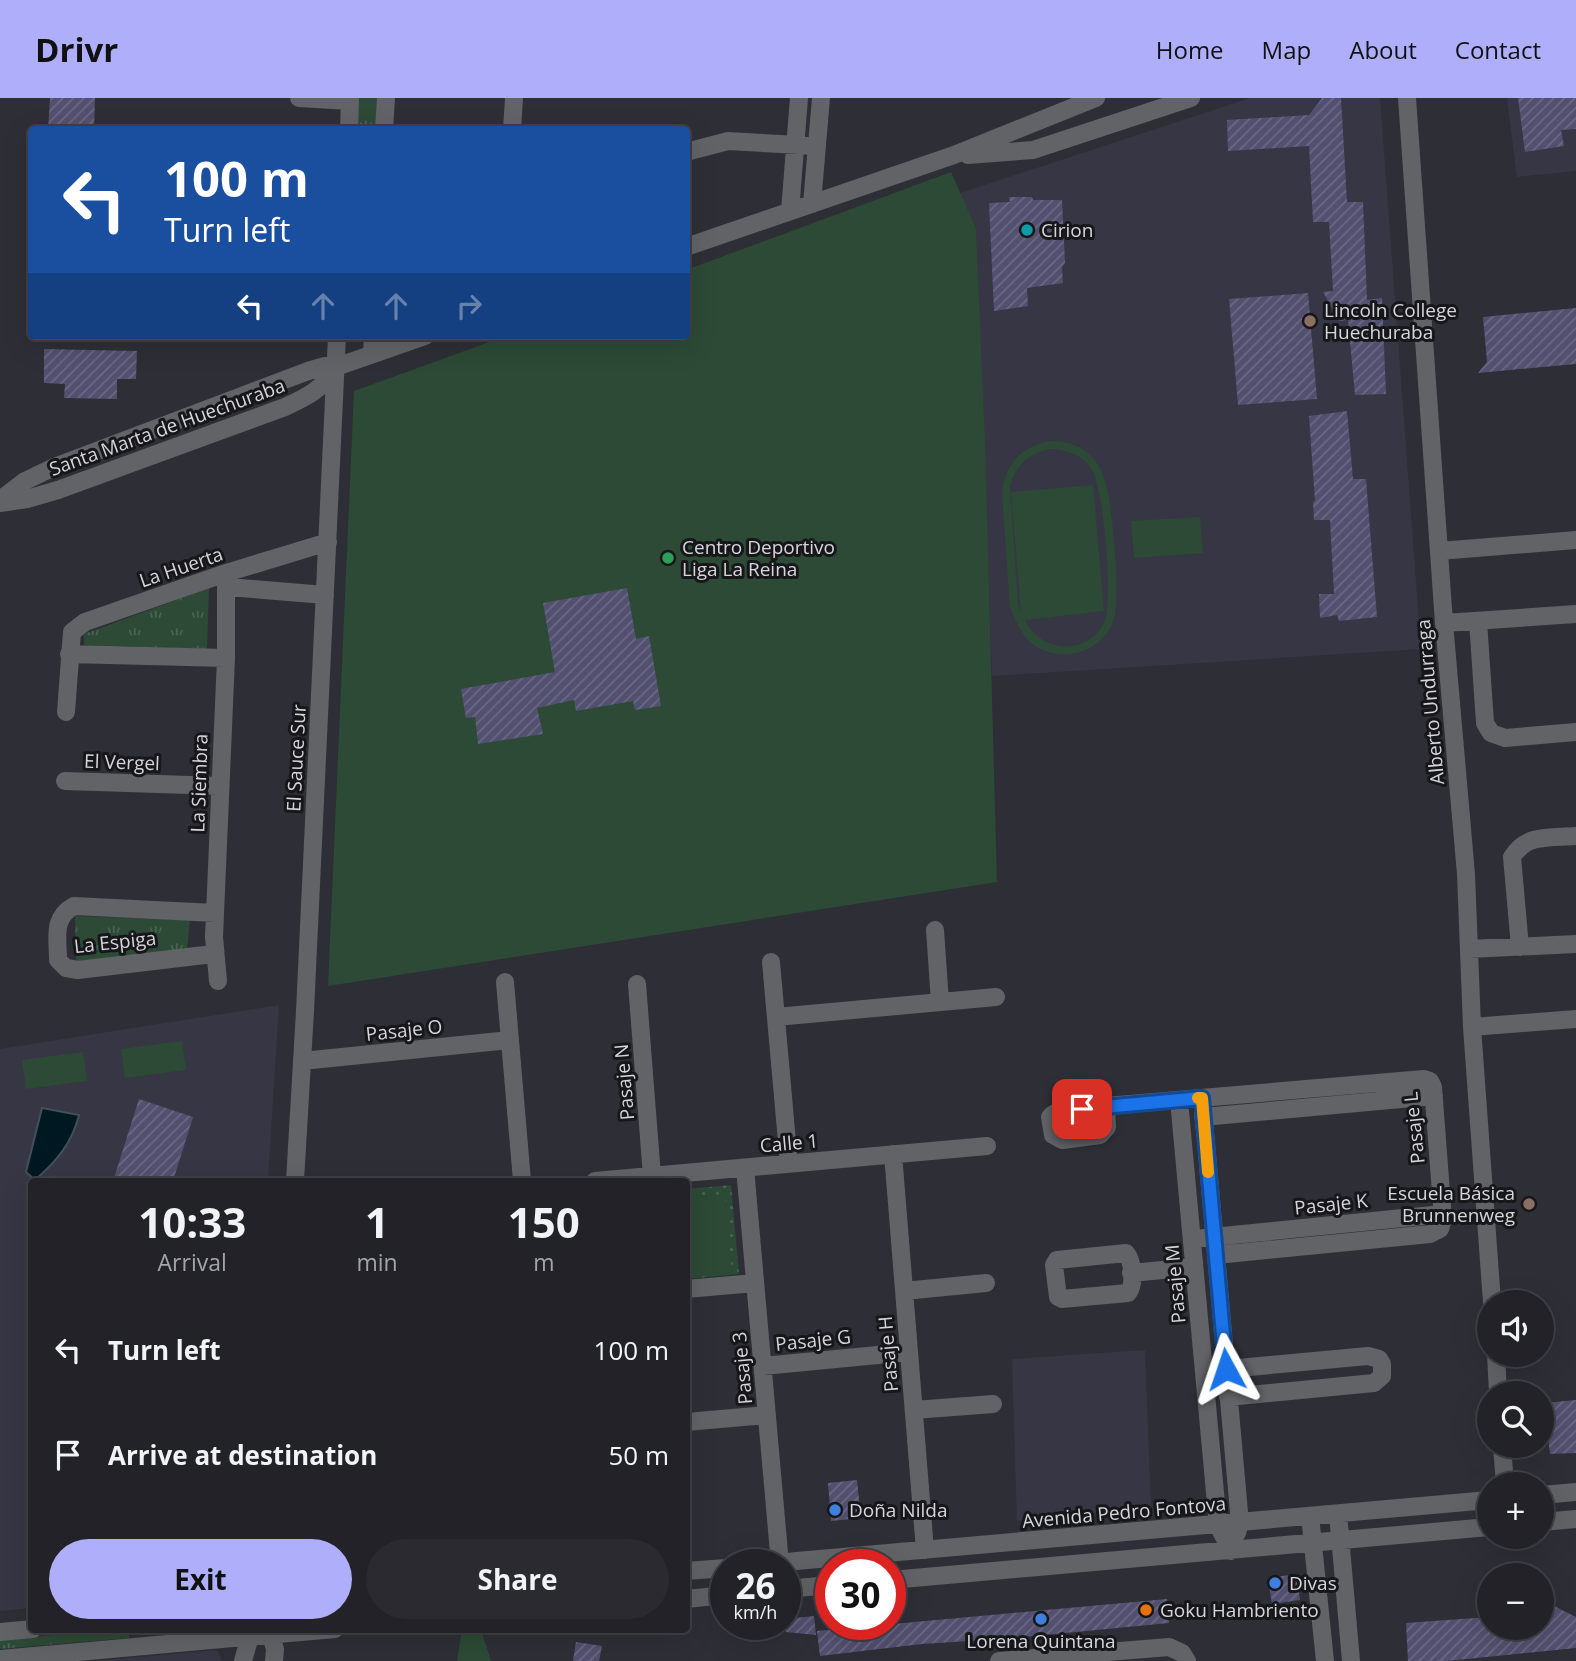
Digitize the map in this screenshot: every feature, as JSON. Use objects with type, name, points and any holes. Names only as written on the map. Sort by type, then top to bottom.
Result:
[{"type":"street","points":[[299,98],[350,99],[349,126]]},
{"type":"street","points":[[384,126],[386,98]]},
{"type":"street","points":[[512,126],[514,98]]},
{"type":"street","points":[[790,211],[799,98]]},
{"type":"street","points":[[812,204],[821,98]]},
{"type":"street","points":[[690,246],[954,155],[1096,98]]},
{"type":"street","points":[[954,155],[1033,150],[1191,98]]},
{"type":"street","name":"Alberto Undurraga","points":[[1407,98],[1444,623],[1466,874],[1472,1027],[1491,1290]]},
{"type":"street","points":[[690,151],[728,141],[817,146]]},
{"type":"street","name":"El Sauce Sur","points":[[295,1178],[337,340]]},
{"type":"street","name":"Santa Marta de Huechuraba","points":[[0,501],[26,499],[58,490],[285,407],[316,391],[336,367],[373,345],[402,340]]},
{"type":"street","name":"Santa Marta de Huechuraba","points":[[0,501],[25,481],[52,468],[308,371],[325,366],[336,367]]},
{"type":"street","points":[[1439,551],[1576,540]]},
{"type":"street","name":"La Huerta","points":[[66,712],[72,632],[85,622],[227,580],[328,542]]},
{"type":"street","points":[[227,580],[325,595]]},
{"type":"street","name":"La Siembra","points":[[218,981],[214,954],[227,580]]},
{"type":"street","points":[[1444,623],[1576,614]]},
{"type":"street","points":[[1478,621],[1485,723],[1490,733],[1505,738],[1576,732]]},
{"type":"street","points":[[69,654],[226,658]]},
{"type":"street","name":"El Vergel","points":[[65,781],[220,786]]},
{"type":"street","points":[[1520,947],[1513,857],[1519,846],[1529,840],[1576,836]]},
{"type":"street","name":"La Espiga","points":[[214,954],[78,970],[66,968],[58,960],[58,920],[65,911],[74,906],[215,913]]},
{"type":"street","points":[[934,930],[940,1002]]},
{"type":"street","points":[[1469,949],[1576,944]]},
{"type":"street","points":[[771,962],[789,1164]]},
{"type":"street","points":[[505,982],[522,1178]]},
{"type":"street","name":"Pasaje N","points":[[637,984],[652,1176]]},
{"type":"street","points":[[776,1017],[996,997]]},
{"type":"street","points":[[1472,1027],[1576,1019]]},
{"type":"street","name":"Pasaje O","points":[[302,1061],[510,1041]]},
{"type":"street","points":[[1106,1107],[1424,1079],[1432,1089]]},
{"type":"street","points":[[1203,1117],[1432,1089]]},
{"type":"street","name":"Pasaje L","points":[[1432,1089],[1443,1214]]},
{"type":"street","points":[[1202,1098],[1240,1523],[1231,1551]]},
{"type":"street","name":"Pasaje M","points":[[1179,1100],[1217,1525],[1231,1551]]},
{"type":"street","name":"Calle 1","points":[[629,1178],[987,1146]]},
{"type":"street","name":"Pasaje H","points":[[893,1154],[925,1550]]},
{"type":"street","name":"Pasaje 3","points":[[745,1168],[767,1415],[773,1549]]},
{"type":"street","name":"Pasaje K","points":[[1192,1239],[1215,1246],[1443,1214]]},
{"type":"street","points":[[1126,1253],[1129,1256],[1131,1273],[1132,1290],[1126,1294],[1062,1299],[1057,1295],[1054,1265],[1059,1260],[1126,1253]]},
{"type":"street","points":[[1131,1273],[1194,1267]]},
{"type":"street","points":[[690,1289],[755,1283]]},
{"type":"street","points":[[904,1291],[986,1283]]},
{"type":"street","name":"Pasaje G","points":[[763,1366],[909,1352]]},
{"type":"street","points":[[1204,1371],[1368,1356],[1379,1359],[1383,1370],[1379,1381],[1370,1384],[1228,1397]]},
{"type":"street","points":[[914,1410],[993,1404]]},
{"type":"street","points":[[690,1422],[767,1415]]},
{"type":"street","points":[[1554,1494],[1576,1492]]},
{"type":"street","name":"Avenida Pedro Fontova","points":[[801,1561],[1477,1501]]},
{"type":"street","points":[[1338,1514],[1352,1661]]},
{"type":"street","points":[[1310,1516],[1325,1661]]},
{"type":"street","points":[[1554,1521],[1576,1519]]},
{"type":"street","points":[[906,1579],[1477,1528]]},
{"type":"street","points":[[690,1571],[710,1569]]},
{"type":"street","points":[[690,1599],[710,1597]]},
{"type":"street","points":[[0,1632],[28,1629]]},
{"type":"street","points":[[0,1659],[251,1633],[243,1661]]},
{"type":"street","points":[[271,1633],[275,1648],[274,1661]]},
{"type":"street","points":[[999,1661],[1169,1647],[1182,1653],[1187,1661]]},
{"type":"shaded area","name":"Lincoln College Huechuraba","points":[[1250,98],[1380,98],[1421,649],[992,676],[976,228],[960,193]]},
{"type":"shaded area","points":[[1507,98],[1576,98],[1576,171],[1517,177]]},
{"type":"shaded area","points":[[279,1005],[268,1178],[28,1178],[28,1608],[0,1611],[0,1049]]},
{"type":"shaded area","points":[[42,1108],[79,1115],[63,1151],[50,1166],[37,1178],[26,1172]]},
{"type":"shaded area","points":[[1145,1350],[1151,1508],[1017,1521],[1012,1359]]},
{"type":"shaded area","points":[[217,1650],[222,1661],[95,1661]]},
{"type":"green space","points":[[349,98],[382,98],[380,126],[347,126]]},
{"type":"green space","name":"Centro Deportivo Liga La Reina","points":[[951,172],[976,228],[985,441],[997,882],[328,986],[354,391],[495,340],[690,340],[690,269]]},
{"type":"green space","points":[[1051,441],[1069,443],[1090,454],[1103,475],[1110,505],[1116,579],[1113,622],[1097,643],[1075,653],[1050,653],[1039,648],[1022,633],[1010,607],[1003,484],[1016,459],[1031,447]],"holes":[[[1051,449],[1080,457],[1092,470],[1103,521],[1108,569],[1105,620],[1098,632],[1077,645],[1053,644],[1042,639],[1032,631],[1025,620],[1104,611],[1093,485],[1011,492],[1021,612],[1018,605],[1010,485],[1020,465],[1030,457]]]},
{"type":"green space","points":[[1200,517],[1203,553],[1134,558],[1131,521]]},
{"type":"green space","points":[[209,588],[207,649],[84,645],[84,634]]},
{"type":"green space","points":[[75,916],[190,920],[187,949],[76,962]]},
{"type":"green space","points":[[182,1041],[186,1070],[125,1078],[121,1049]]},
{"type":"green space","points":[[83,1052],[87,1081],[26,1089],[22,1060]]},
{"type":"green space","points":[[731,1185],[739,1274],[690,1279],[690,1189]]},
{"type":"green space","points":[[725,1194],[732,1272],[690,1276],[690,1197]]},
{"type":"green space","points":[[76,1633],[128,1633],[129,1638],[0,1649],[0,1640]]},
{"type":"green space","points":[[482,1633],[491,1661],[457,1661],[461,1635]]},
{"type":"building","points":[[50,98],[95,98],[94,126],[48,126]]},
{"type":"building","points":[[1322,98],[1341,98],[1347,202],[1363,202],[1367,300],[1382,298],[1386,394],[1355,395],[1348,320],[1339,321],[1323,292],[1333,291],[1329,222],[1313,222],[1309,146],[1228,151],[1227,120],[1309,115]]},
{"type":"building","points":[[1518,98],[1576,98],[1576,129],[1561,130],[1564,146],[1525,152]]},
{"type":"building","name":"Cirion","points":[[1009,197],[1062,200],[1065,263],[1062,267],[1063,283],[1027,288],[1028,306],[994,311],[989,203],[1010,202]]},
{"type":"building","points":[[1308,293],[1317,399],[1238,405],[1229,299]]},
{"type":"building","points":[[1576,308],[1576,364],[1478,373],[1487,362],[1483,317]]},
{"type":"building","points":[[44,349],[137,351],[136,379],[117,379],[117,399],[64,398],[65,384],[44,383]]},
{"type":"building","points":[[1347,411],[1353,479],[1366,479],[1377,617],[1339,621],[1337,615],[1320,618],[1319,594],[1334,594],[1330,520],[1314,520],[1309,416]]},
{"type":"building","points":[[627,588],[636,639],[649,636],[661,706],[635,710],[633,701],[576,711],[574,700],[537,708],[543,734],[478,744],[475,717],[466,718],[461,689],[555,672],[543,603]]},
{"type":"building","points":[[139,1099],[193,1117],[174,1178],[114,1178]]},
{"type":"building","points":[[1576,1400],[1576,1453],[1554,1454],[1554,1402]]},
{"type":"building","points":[[857,1480],[861,1518],[831,1521],[828,1483]]},
{"type":"building","points":[[1297,1574],[1300,1600],[1272,1604],[1268,1578]]},
{"type":"building","points":[[1167,1599],[1169,1623],[922,1644],[820,1656],[818,1640],[906,1640],[906,1623]]},
{"type":"building","points":[[1554,1606],[1576,1617],[1576,1648],[1447,1661],[1408,1661],[1406,1623],[1477,1618],[1477,1640],[1554,1640]]},
{"type":"building","points":[[814,1616],[815,1635],[801,1634],[801,1617]]},
{"type":"building","points":[[576,1642],[602,1646],[599,1661],[573,1661]]},
{"type":"slow traffic","points":[[1198,1098],[1202,1098],[1208,1172]]},
{"type":"place","name":"Cirion","points":[[1027,230]]},
{"type":"place","name":"Lincoln College Huechuraba","points":[[1310,321]]},
{"type":"place","name":"Centro Deportivo Liga La Reina","points":[[668,558]]},
{"type":"place","name":"Escuela Básica Brunnenweg","points":[[1529,1204]]},
{"type":"place","name":"Doña Nilda","points":[[835,1510]]},
{"type":"place","name":"Divas","points":[[1275,1583]]},
{"type":"place","name":"Goku Hambriento","points":[[1146,1610]]},
{"type":"place","name":"Lorena Quintana","points":[[1041,1619]]},
{"type":"route","points":[[1082,1109],[1202,1098],[1226,1369]]}]
